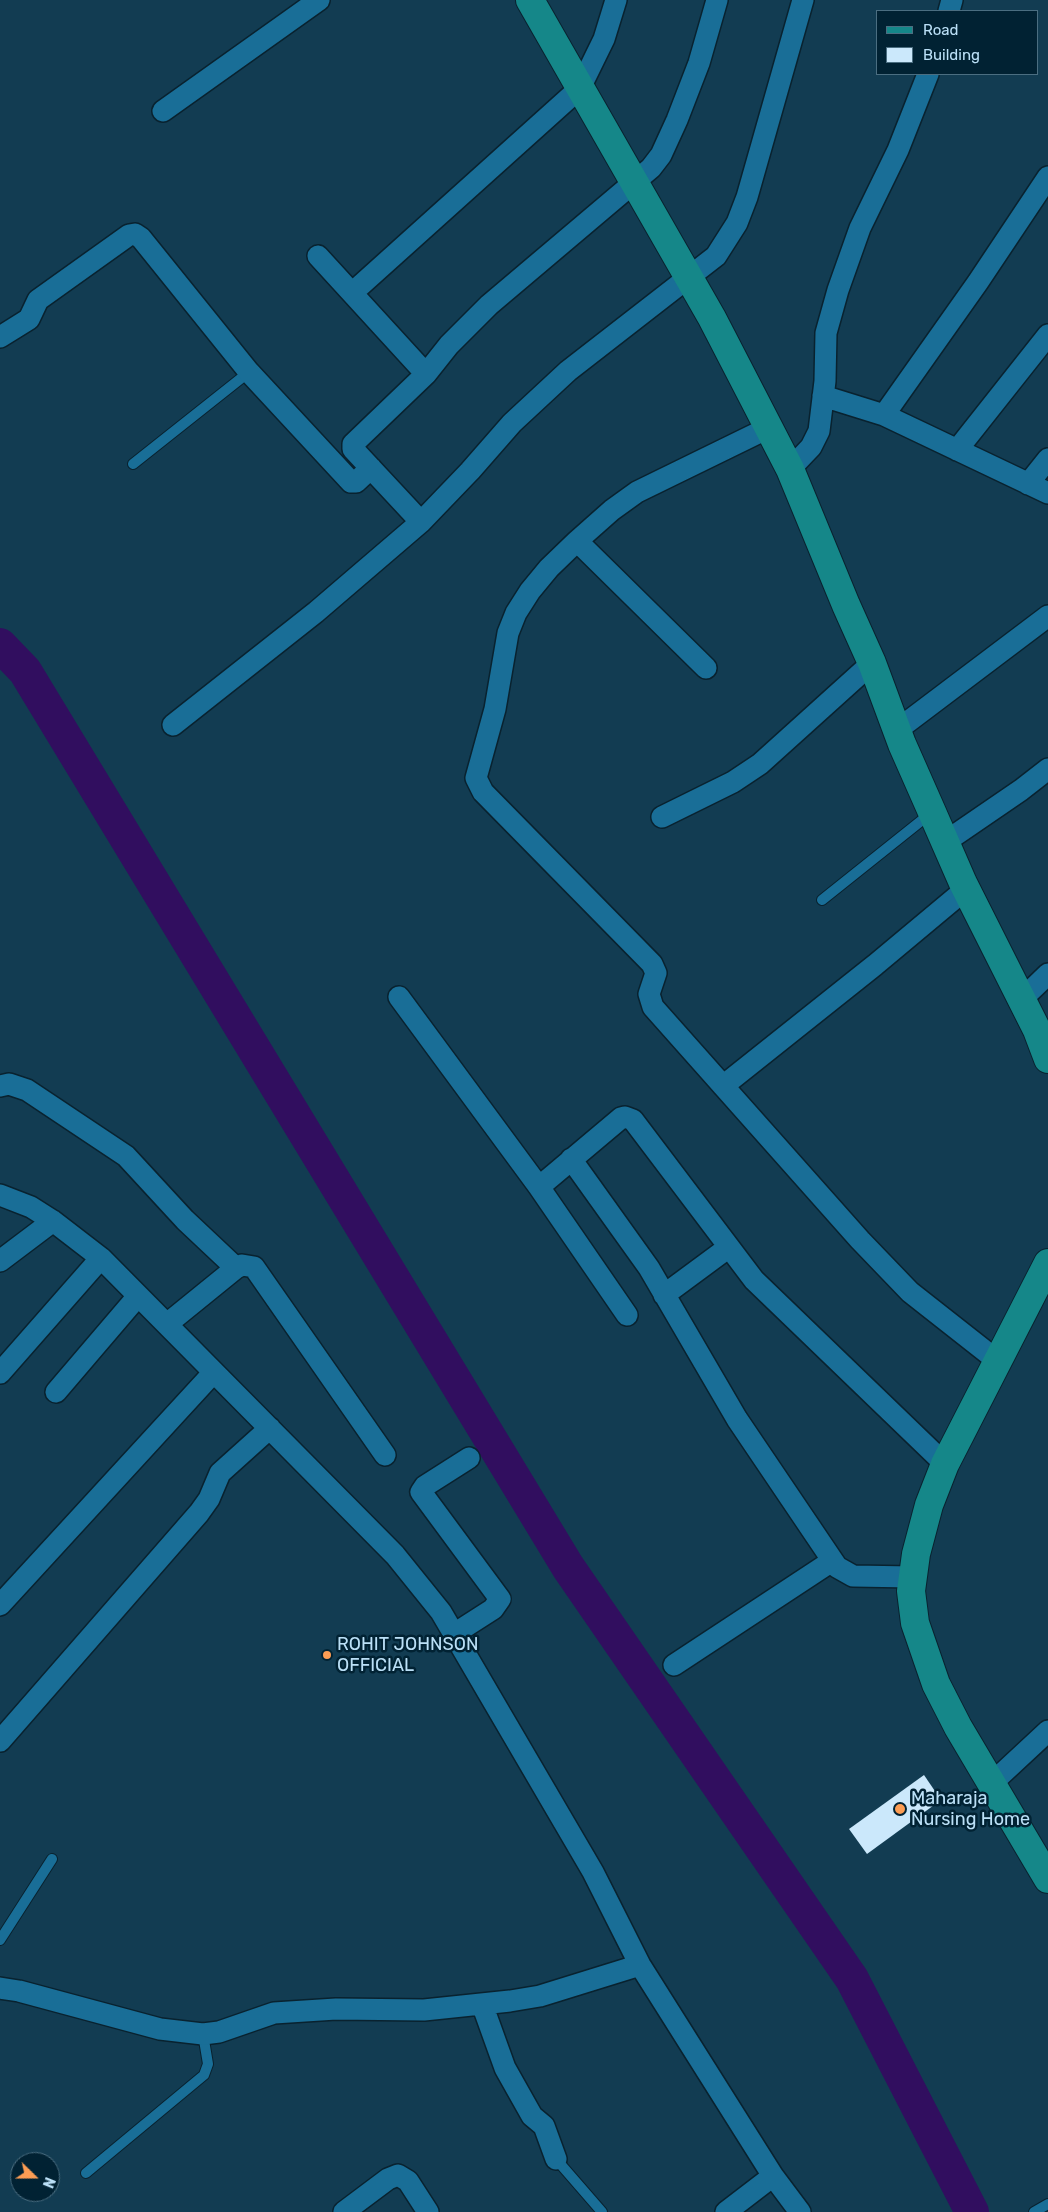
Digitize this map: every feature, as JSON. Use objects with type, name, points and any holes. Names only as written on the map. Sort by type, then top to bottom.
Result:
[{"type":"main road","points":[[530,0],[635,181],[716,326],[790,469],[945,842],[966,889],[1022,999],[1048,1059]]},
{"type":"main road","points":[[1048,1263],[999,1362],[944,1464],[929,1506],[916,1554],[911,1591],[915,1623],[926,1660],[936,1684],[958,1727],[1048,1879]]},
{"type":"street","points":[[163,111],[319,0]]},
{"type":"street","points":[[352,293],[580,88],[604,38],[616,0]]},
{"type":"street","points":[[421,522],[354,449],[353,444],[426,374],[449,345],[489,306],[651,168],[668,142],[699,63],[717,0]]},
{"type":"street","points":[[173,726],[316,612],[421,522],[470,471],[512,423],[554,384],[688,276],[716,256],[737,222],[756,168],[803,0]]},
{"type":"street","points":[[790,469],[811,447],[819,431],[826,333],[838,290],[860,228],[898,150],[928,75]]},
{"type":"street","points":[[884,415],[978,282],[1048,177]]},
{"type":"street","points":[[0,337],[29,318],[38,300],[134,234],[141,238],[249,372],[351,482],[356,482],[371,468]]},
{"type":"street","points":[[318,256],[426,374]]},
{"type":"street","points":[[957,450],[1048,335]]},
{"type":"street","points":[[823,396],[884,415],[1048,493]]},
{"type":"street","points":[[768,428],[637,492],[612,510],[577,541],[530,590],[516,613],[508,633],[491,727],[476,778],[483,792],[652,964],[656,973],[648,994],[653,1007],[860,1240],[910,1292],[999,1362]]},
{"type":"street","points":[[1028,484],[1048,460]]},
{"type":"street","points":[[577,541],[706,668]]},
{"type":"street","points":[[897,730],[1048,616]]},
{"type":"street","points":[[662,817],[733,782],[753,769],[787,741],[872,663]]},
{"type":"street","points":[[945,842],[1021,790],[1048,769]]},
{"type":"street","points":[[723,1086],[875,966],[966,889]]},
{"type":"street","points":[[1022,999],[1048,974]]},
{"type":"street","points":[[398,997],[539,1187],[627,1315]]},
{"type":"street","points":[[0,1086],[9,1084],[27,1090],[126,1156],[185,1220],[236,1268]]},
{"type":"street","points":[[539,1187],[621,1118],[629,1118],[636,1123],[754,1280],[944,1464]]},
{"type":"street","points":[[571,1159],[626,1235],[664,1295],[737,1420],[832,1561],[841,1571],[853,1576],[913,1577]]},
{"type":"street","points":[[0,1195],[30,1207],[101,1258],[395,1555],[441,1612],[593,1872],[640,1965],[773,2176],[800,2212]]},
{"type":"street","points":[[0,1261],[53,1222]]},
{"type":"street","points":[[664,1295],[729,1247]]},
{"type":"street","points":[[0,1373],[101,1258]]},
{"type":"street","points":[[167,1324],[236,1268],[247,1264],[258,1271],[385,1455]]},
{"type":"street","points":[[56,1392],[138,1296]]},
{"type":"street","points":[[0,1605],[214,1372]]},
{"type":"street","points":[[0,1740],[205,1506],[220,1473],[270,1428]]},
{"type":"street","points":[[454,1634],[493,1609],[500,1599],[421,1492],[425,1486],[469,1458]]},
{"type":"street","points":[[674,1665],[832,1561]]},
{"type":"street","points":[[992,1783],[1048,1731]]},
{"type":"street","points":[[0,1988],[28,1993],[160,2029],[203,2034],[219,2032],[274,2012],[336,2009],[424,2010],[540,1996],[640,1965]]},
{"type":"street","points":[[482,2004],[505,2068],[532,2116],[544,2126],[556,2160]]},
{"type":"street","points":[[344,2212],[388,2178],[398,2175],[408,2181],[428,2212]]},
{"type":"street","points":[[726,2212],[773,2176]]},
{"type":"lane","points":[[133,464],[249,372]]},
{"type":"lane","points":[[822,900],[932,812]]},
{"type":"lane","points":[[0,1940],[52,1858]]},
{"type":"lane","points":[[86,2173],[204,2075],[208,2064],[203,2034]]},
{"type":"lane","points":[[556,2160],[602,2212]]},
{"type":"lane","points":[[1034,2212],[1048,2204]]},
{"type":"building","points":[[924,1775],[941,1800],[867,1854],[849,1829]]},
{"type":"waterway","points":[[0,645],[25,671],[568,1567],[852,1979],[972,2212]]},
{"type":"place","name":"ROHIT JOHNSON OFFICIAL","points":[[327,1655]]},
{"type":"place","name":"Maharaja Nursing Home","points":[[900,1809]]}]
